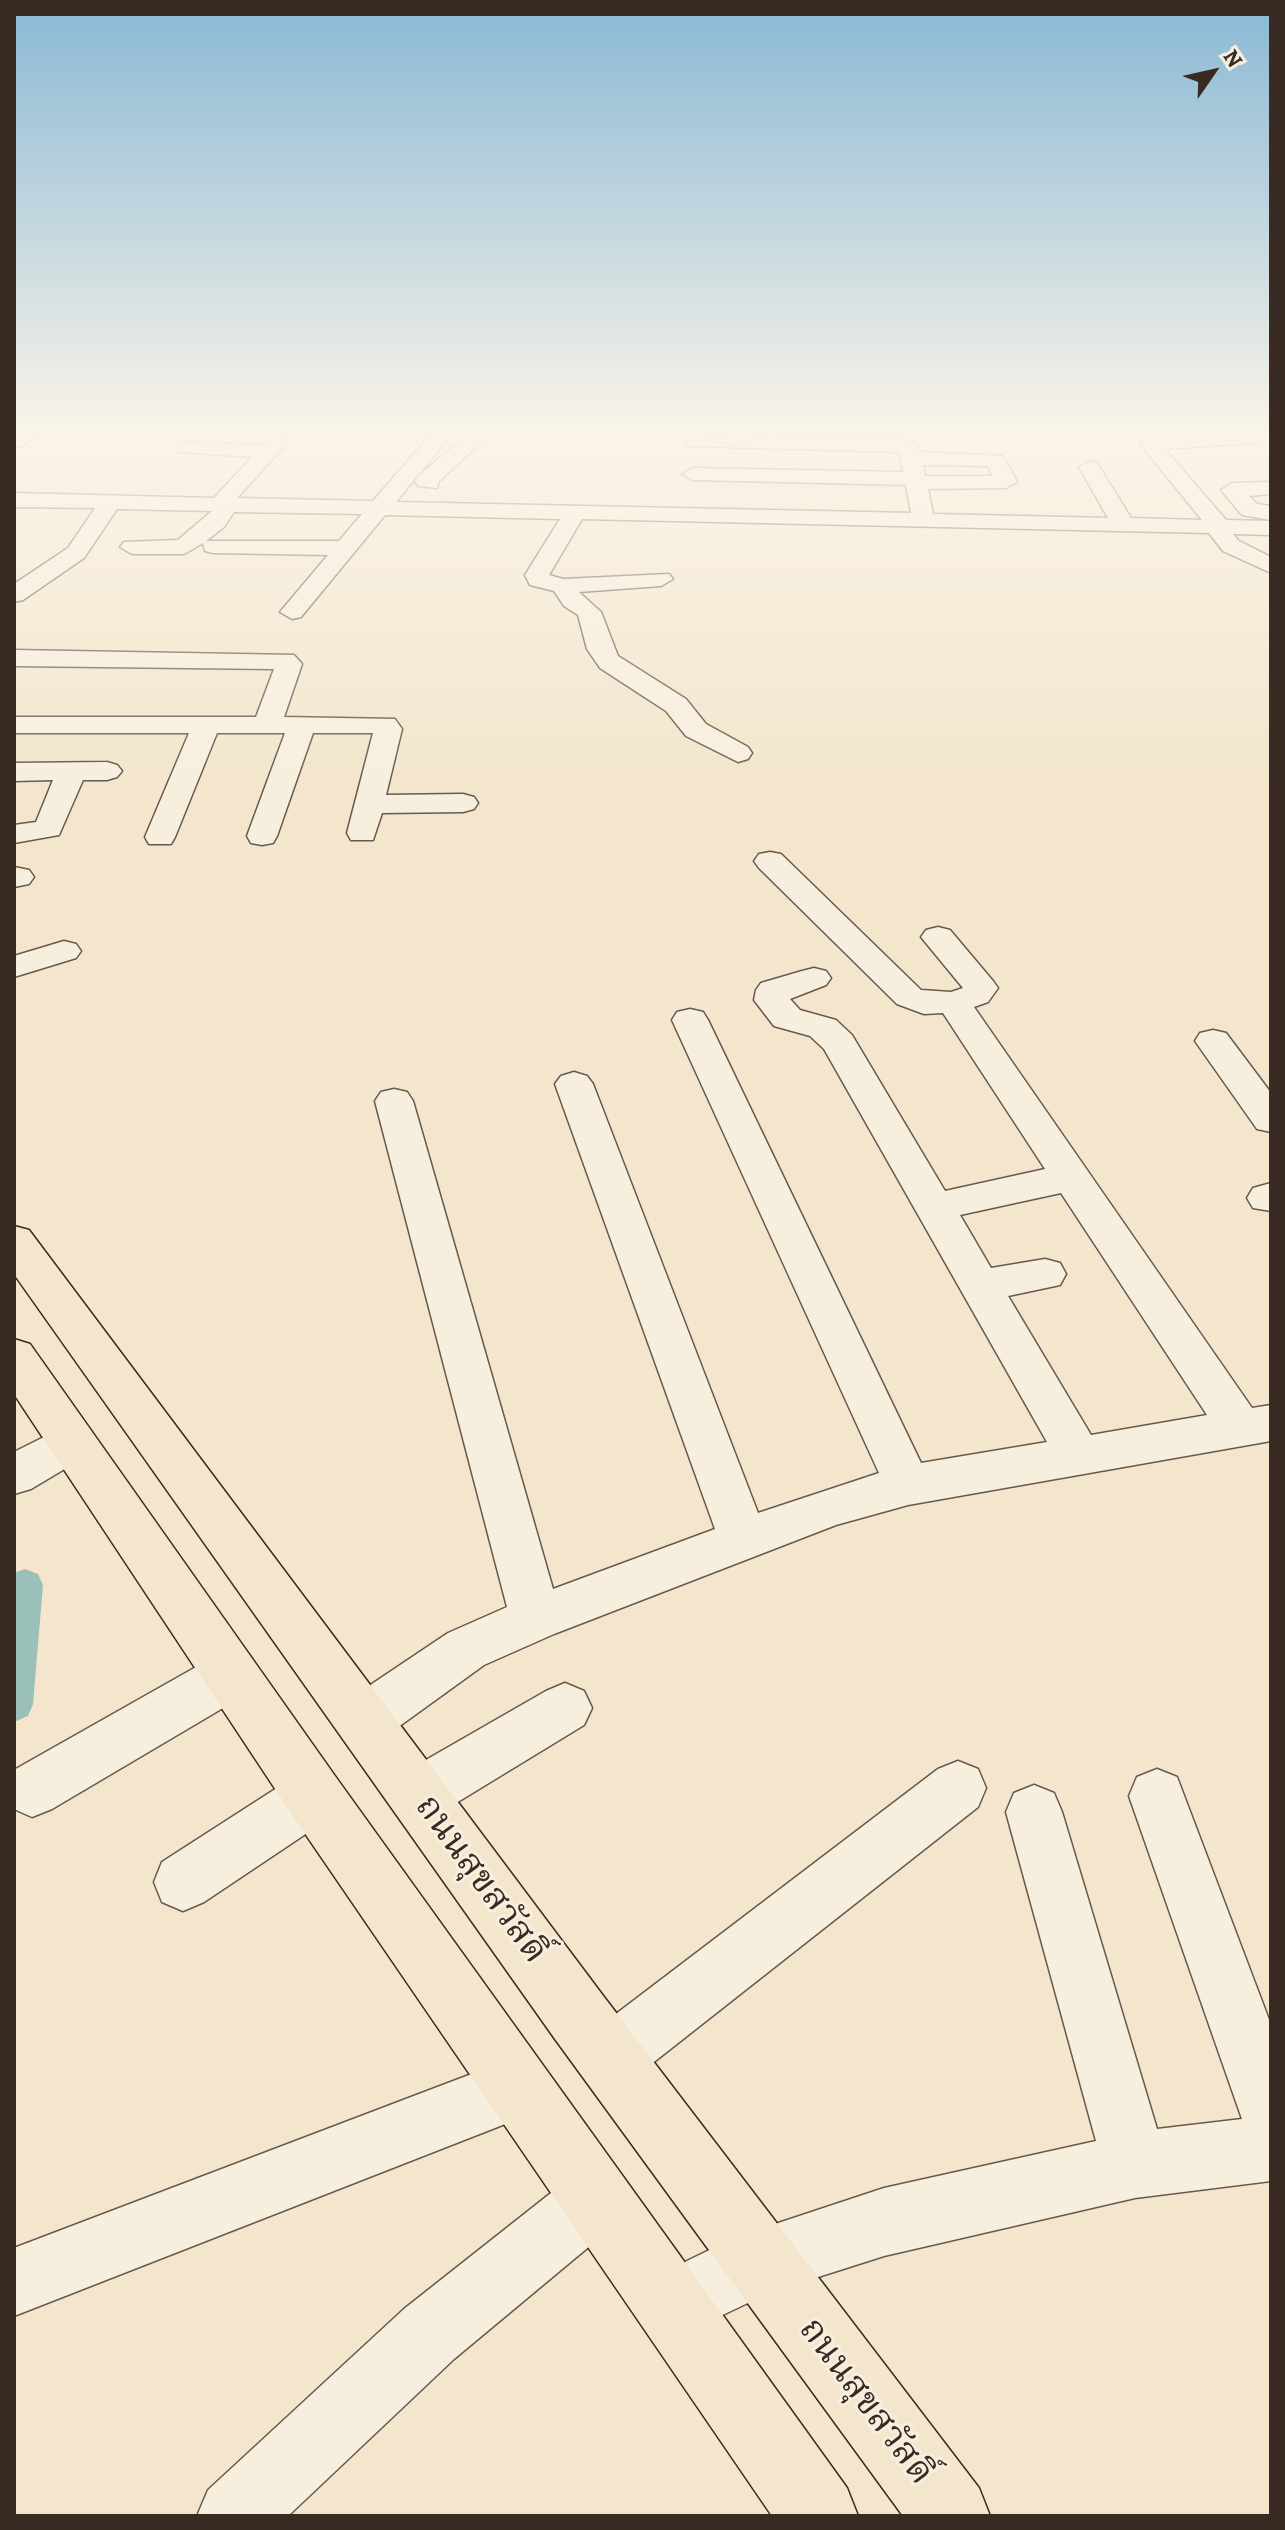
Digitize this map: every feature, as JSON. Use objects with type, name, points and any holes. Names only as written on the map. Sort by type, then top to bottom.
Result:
[{"type":"main road","name":"ถนนสุขสวัสดิ์","points":[[14,1241],[609,2058],[951,2516]]},
{"type":"main road","points":[[14,1357],[314,1796],[819,2516]]},
{"type":"street","points":[[14,595],[79,548]]},
{"type":"street","points":[[292,612],[344,548]]},
{"type":"street","points":[[553,548],[537,575],[544,583],[563,586],[661,579]]},
{"type":"street","points":[[1235,548],[1271,566]]},
{"type":"street","points":[[563,586],[573,601],[589,612],[600,649],[609,662],[676,705],[696,730],[738,753]]},
{"type":"street","points":[[14,658],[275,659],[289,664],[267,724]]},
{"type":"street","points":[[14,681],[282,683]]},
{"type":"street","points":[[160,837],[207,724]]},
{"type":"street","points":[[262,836],[302,724]]},
{"type":"street","points":[[14,725],[385,725],[388,729],[366,818],[463,803]]},
{"type":"street","points":[[14,834],[32,834],[48,829],[72,771]]},
{"type":"street","points":[[14,772],[107,771]]},
{"type":"street","points":[[770,861],[909,997],[924,1003],[953,1002],[976,995],[981,988],[938,937]]},
{"type":"street","points":[[14,967],[64,951]]},
{"type":"street","points":[[814,978],[773,990],[772,1000],[787,1018],[823,1028],[839,1043],[1078,1455]]},
{"type":"street","points":[[364,1720],[466,1649],[536,1618],[829,1507],[908,1485],[1256,1426],[1073,1177],[953,1002]]},
{"type":"street","points":[[690,1020],[908,1485]]},
{"type":"street","points":[[1213,1041],[1271,1120]]},
{"type":"street","points":[[574,1084],[743,1539]]},
{"type":"street","points":[[394,1101],[536,1618]]},
{"type":"street","points":[[948,1204],[1073,1177]]},
{"type":"street","points":[[980,1286],[1045,1274]]},
{"type":"street","points":[[14,1475],[72,1442]]},
{"type":"street","points":[[32,1790],[231,1675]]},
{"type":"street","points":[[418,1795],[565,1708]]},
{"type":"street","points":[[609,2058],[958,1788]]},
{"type":"street","points":[[183,1882],[314,1796]]},
{"type":"street","points":[[1157,1796],[1271,2111]]},
{"type":"street","points":[[1034,1812],[1135,2165]]},
{"type":"street","points":[[14,2282],[519,2088]]},
{"type":"street","points":[[672,2304],[760,2261],[884,2222],[1135,2165],[1271,2148]]},
{"type":"street","points":[[234,2516],[429,2334],[598,2197]]},
{"type":"waterway","points":[[14,1704],[25,1585]]}]
